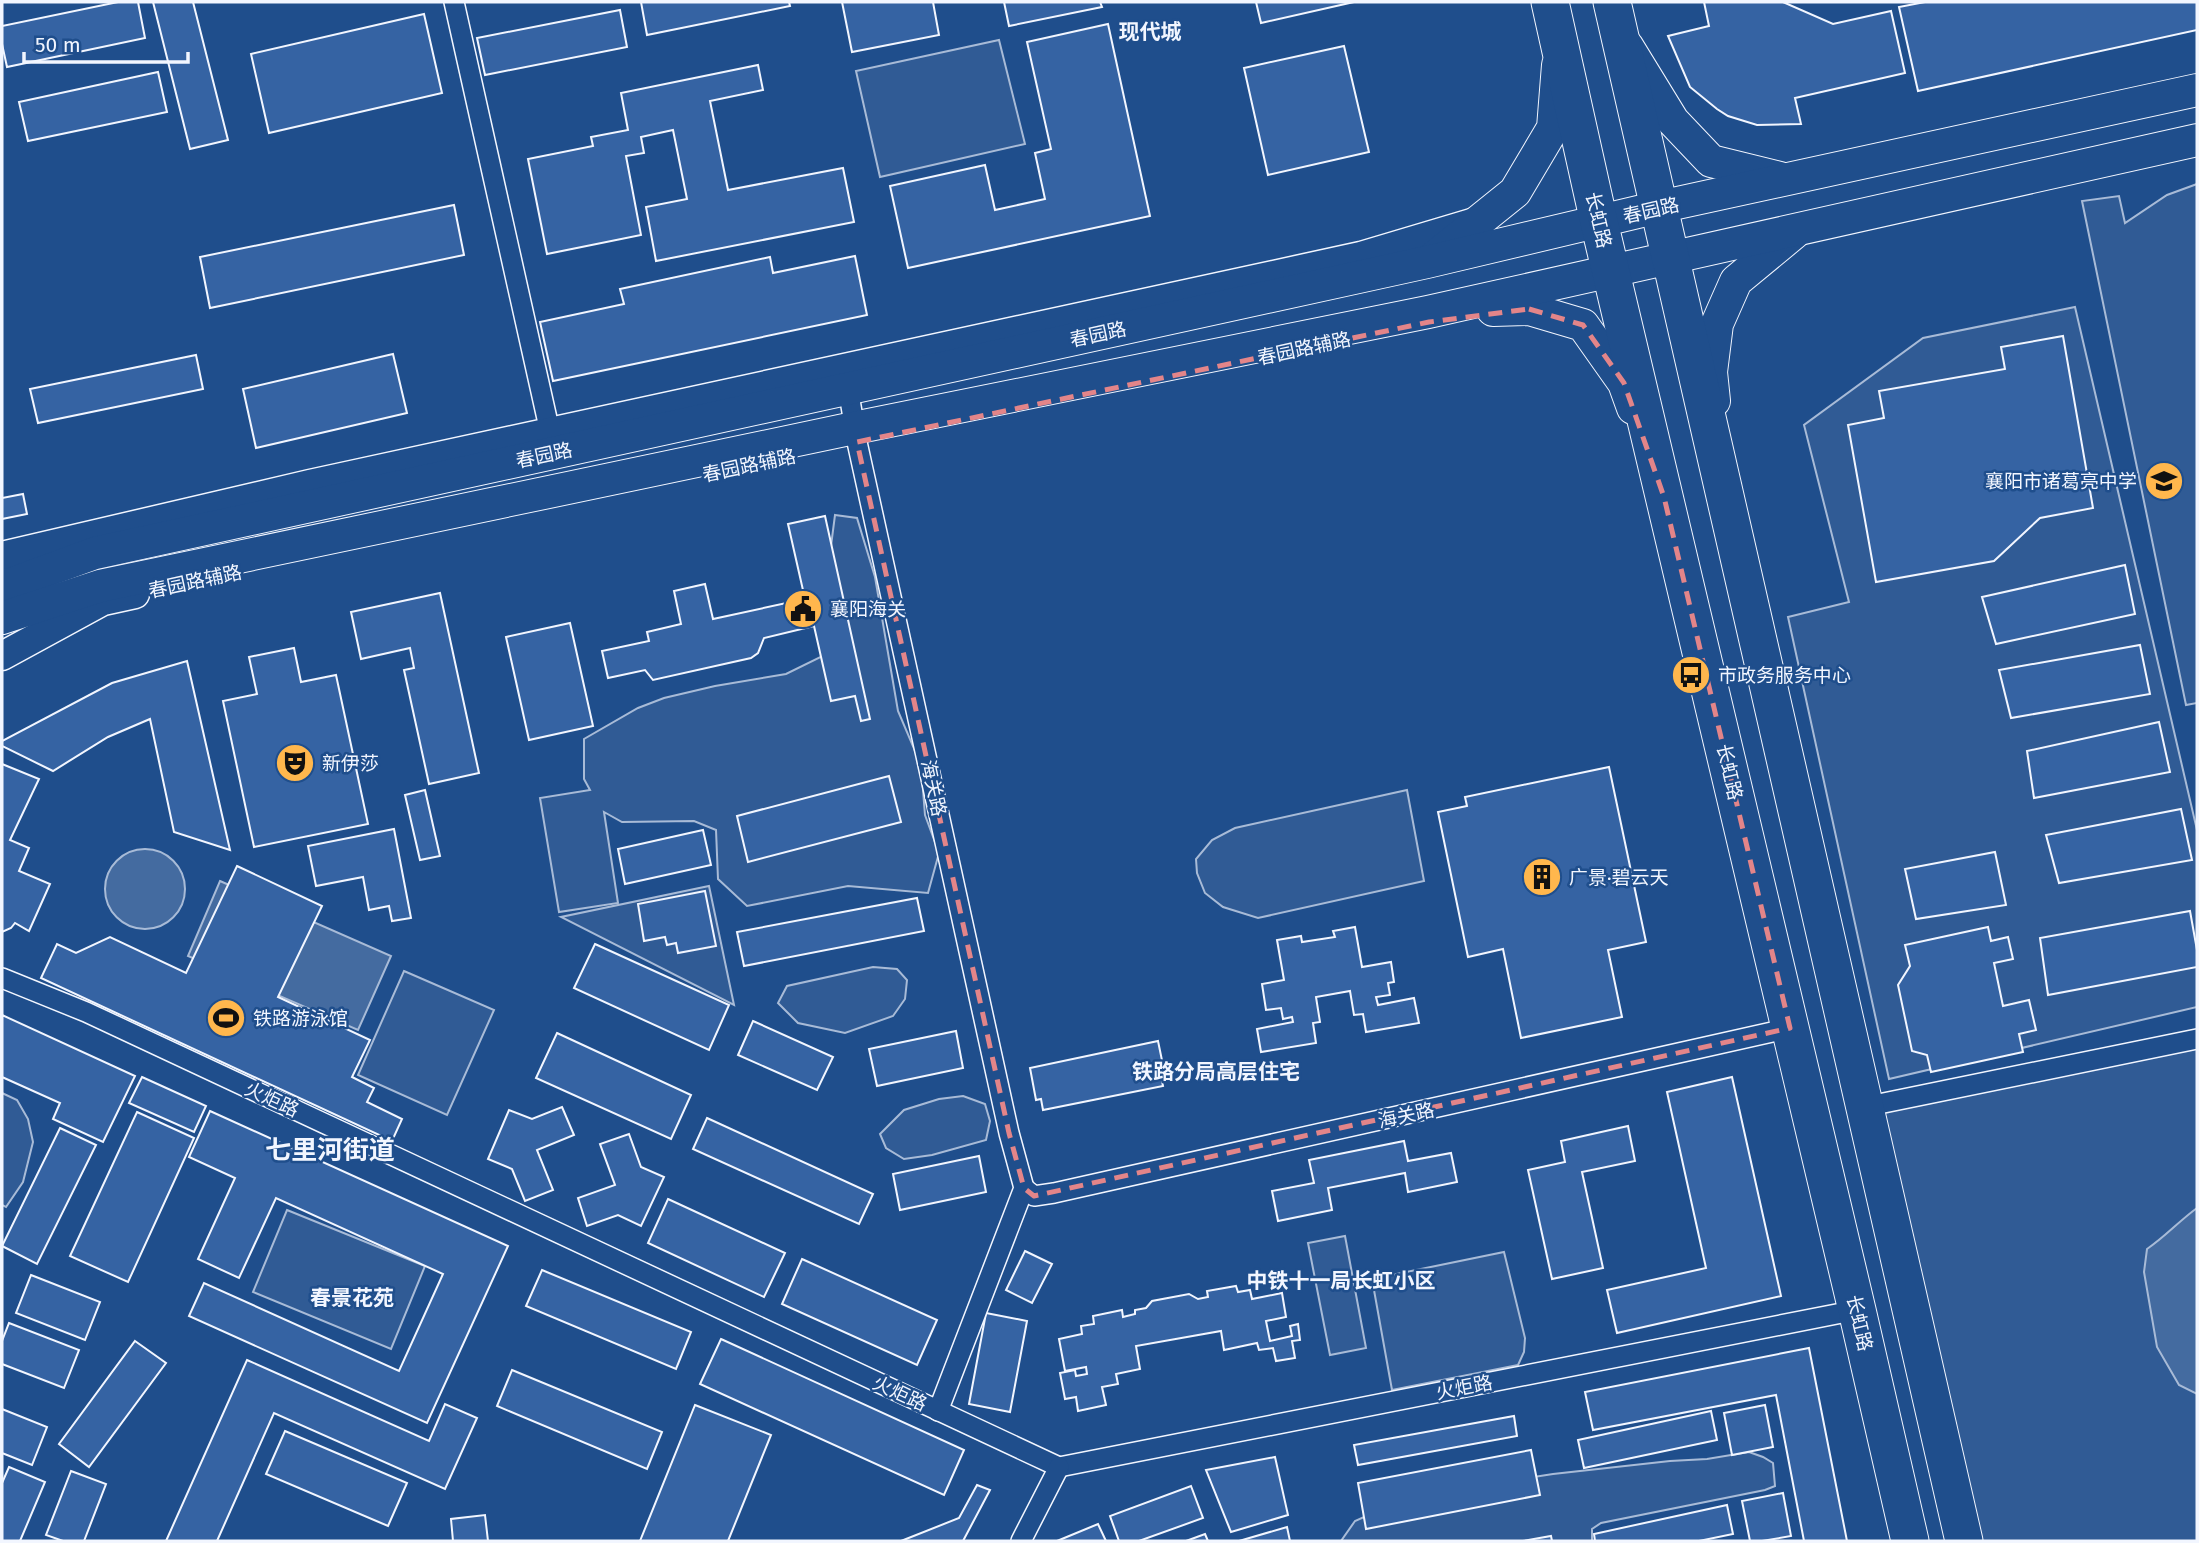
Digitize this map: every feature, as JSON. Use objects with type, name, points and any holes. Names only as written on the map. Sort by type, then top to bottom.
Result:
[{"type":"highway","name":"长虹路","points":[[1550,2],[1599,222],[1910,1541]]},
{"type":"highway","points":[[1615,18],[1964,1541]]},
{"type":"main road","points":[[1615,18],[1672,121],[1711,161],[1788,180]]},
{"type":"main road","points":[[1427,262],[1515,192],[1553,128],[1559,43]]},
{"type":"main road","name":"春园路","points":[[2,587],[94,553],[1427,262],[1659,207],[2197,90]]},
{"type":"main road","name":"春园路","points":[[2,618],[100,586],[856,435],[1428,312],[2197,140]]},
{"type":"main road","points":[[1723,486],[1711,372],[1717,324],[1736,281],[1798,229]]},
{"type":"main road","points":[[1428,312],[1529,309],[1583,325],[1624,383],[1664,498]]},
{"type":"street","points":[[454,2],[550,432]]},
{"type":"street","points":[[2,556],[310,484],[1361,256],[1478,221]]},
{"type":"street","name":"春园路辅路","points":[[2,656],[103,601],[856,435],[1429,322],[1510,310]]},
{"type":"street","name":"海关路","points":[[848,388],[856,435],[1009,1133],[1024,1188],[1034,1196],[1790,1028]]},
{"type":"street","name":"火炬路","points":[[2,978],[86,1012],[1059,1467],[1857,1310]]},
{"type":"street","points":[[1864,1108],[2197,1039]]},
{"type":"street","points":[[938,1411],[1024,1188]]},
{"type":"street","points":[[1021,1541],[1059,1467]]},
{"type":"highlighted area","points":[[1529,309],[1583,325],[1624,383],[1664,497],[1790,1028],[1034,1196],[1024,1188],[1009,1133],[857,442],[1429,322]]},
{"type":"shaded area","points":[[999,40],[1025,144],[880,177],[856,71]]},
{"type":"shaded area","name":"襄阳市诸葛亮中学","points":[[2197,184],[2197,703],[2186,705],[2082,201],[2119,196],[2125,223],[2167,195]]},
{"type":"shaded area","points":[[2075,307],[2197,830],[2197,1007],[1889,1079],[1788,617],[1849,602],[1804,425],[1923,338]]},
{"type":"shaded area","points":[[835,515],[857,518],[875,577],[898,711],[921,765],[925,815],[939,853],[928,893],[848,886],[747,906],[718,879],[716,830],[694,821],[622,822],[604,812],[618,903],[559,912],[540,798],[590,790],[584,779],[584,739],[638,708],[664,698],[715,686],[786,674],[835,650],[828,569]]},
{"type":"shaded area","points":[[1407,790],[1424,881],[1258,918],[1223,907],[1205,893],[1197,873],[1196,859],[1212,840],[1235,828]]},
{"type":"shaded area","points":[[137,849],[153,849],[174,860],[185,881],[185,897],[174,918],[153,929],[137,929],[123,923],[111,911],[105,897],[105,881],[111,867],[123,855]]},
{"type":"shaded area","points":[[220,881],[391,956],[358,1030],[188,956]]},
{"type":"shaded area","points":[[709,886],[734,1005],[561,917]]},
{"type":"shaded area","points":[[873,967],[897,969],[907,980],[905,999],[893,1016],[845,1033],[798,1023],[778,1003],[787,986]]},
{"type":"shaded area","points":[[404,971],[494,1010],[447,1115],[358,1075]]},
{"type":"shaded area","points":[[2197,1039],[2197,1541],[1964,1541],[1864,1108]]},
{"type":"shaded area","points":[[2,1093],[17,1100],[28,1119],[33,1142],[23,1182],[6,1207],[2,1205]]},
{"type":"shaded area","points":[[963,1096],[985,1104],[990,1121],[986,1140],[932,1155],[904,1159],[886,1148],[880,1134],[904,1110],[939,1099]]},
{"type":"shaded area","points":[[2197,1208],[2197,1394],[2179,1385],[2157,1347],[2144,1272],[2147,1249]]},
{"type":"shaded area","points":[[287,1210],[425,1266],[391,1349],[253,1292]]},
{"type":"shaded area","points":[[1345,1236],[1366,1348],[1330,1355],[1308,1243]]},
{"type":"shaded area","points":[[1504,1252],[1525,1338],[1524,1352],[1518,1365],[1392,1390],[1372,1279]]},
{"type":"shaded area","points":[[1749,1452],[1773,1463],[1775,1486],[1601,1523],[1592,1529],[1592,1541],[1341,1541],[1355,1521],[1411,1496],[1553,1474],[1707,1459]]},
{"type":"building","points":[[118,2],[138,2],[145,38],[7,67],[2,44],[2,26]]},
{"type":"building","points":[[153,2],[193,2],[228,140],[190,149]]},
{"type":"building","points":[[641,2],[789,2],[790,6],[647,35]]},
{"type":"building","points":[[842,2],[933,2],[939,35],[852,52]]},
{"type":"building","points":[[1004,2],[1100,2],[1102,7],[1009,26]]},
{"type":"building","points":[[1256,2],[1354,2],[1261,23]]},
{"type":"building","points":[[1704,2],[1783,2],[1833,24],[1891,11],[1905,73],[1795,98],[1801,124],[1757,125],[1728,116],[1690,87],[1668,36],[1709,26]]},
{"type":"building","points":[[1925,2],[2197,2],[2197,30],[1918,91],[1899,7]]},
{"type":"building","points":[[620,10],[627,47],[485,75],[477,38]]},
{"type":"building","points":[[424,14],[442,93],[269,133],[251,54]]},
{"type":"building","points":[[1108,24],[1150,216],[908,268],[890,186],[985,165],[995,210],[1045,199],[1035,153],[1051,149],[1027,42]]},
{"type":"building","points":[[1344,46],[1369,152],[1268,175],[1244,68]]},
{"type":"building","points":[[758,65],[763,90],[710,101],[728,190],[843,168],[854,222],[656,261],[646,207],[687,199],[673,130],[641,137],[644,153],[626,156],[641,235],[547,254],[528,159],[593,146],[591,137],[628,130],[621,93]]},
{"type":"building","points":[[158,72],[167,112],[28,141],[19,102]]},
{"type":"building","points":[[454,205],[464,255],[210,308],[200,257]]},
{"type":"building","points":[[855,256],[867,315],[553,381],[540,322],[624,304],[620,289],[770,257],[773,273]]},
{"type":"building","points":[[2063,336],[2093,508],[2040,518],[1994,561],[1876,582],[1848,425],[1884,418],[1879,391],[2005,369],[2001,347]]},
{"type":"building","points":[[393,354],[407,413],[256,448],[243,389]]},
{"type":"building","points":[[196,355],[203,389],[38,423],[30,389]]},
{"type":"building","points":[[23,494],[27,514],[2,519],[2,498]]},
{"type":"building","name":"襄阳海关","points":[[825,516],[870,719],[861,721],[855,696],[831,701],[814,626],[764,638],[758,653],[751,658],[653,680],[645,670],[608,678],[602,651],[649,641],[647,632],[681,624],[674,591],[705,584],[713,619],[805,599],[788,524]]},
{"type":"building","points":[[2125,565],[2135,614],[1996,644],[1982,597]]},
{"type":"building","points":[[440,593],[479,773],[429,784],[404,670],[414,668],[410,648],[361,659],[351,612]]},
{"type":"building","points":[[570,623],[593,726],[529,740],[506,637]]},
{"type":"building","points":[[2140,645],[2150,694],[2011,718],[1999,670]]},
{"type":"building","name":"新伊莎","points":[[294,648],[301,682],[336,675],[368,824],[254,847],[223,701],[257,694],[249,657]]},
{"type":"building","points":[[187,661],[230,850],[174,832],[150,719],[108,737],[53,771],[2,746],[2,741],[112,683]]},
{"type":"building","points":[[2159,722],[2170,772],[2034,798],[2027,751]]},
{"type":"building","points":[[2,764],[39,779],[10,840],[29,848],[19,871],[50,884],[29,931],[15,923],[2,932]]},
{"type":"building","name":"广景·碧云天","points":[[1609,767],[1646,942],[1608,950],[1622,1017],[1521,1038],[1503,949],[1468,957],[1438,812],[1467,806],[1465,797]]},
{"type":"building","points":[[889,776],[901,822],[748,862],[737,816]]},
{"type":"building","points":[[425,790],[440,856],[420,860],[405,795]]},
{"type":"building","points":[[2181,809],[2192,860],[2059,883],[2046,835]]},
{"type":"building","points":[[394,829],[411,918],[392,921],[389,906],[369,910],[363,877],[316,886],[308,846]]},
{"type":"building","points":[[703,830],[711,865],[625,884],[618,849]]},
{"type":"building","points":[[1995,852],[2006,905],[1916,919],[1905,869]]},
{"type":"building","name":"铁路游泳馆","points":[[237,866],[322,906],[278,997],[370,1040],[352,1077],[374,1088],[367,1102],[402,1119],[392,1141],[41,978],[57,944],[76,953],[110,937],[186,973]]},
{"type":"building","points":[[705,891],[716,946],[678,953],[676,943],[667,945],[665,937],[644,941],[638,904]]},
{"type":"building","points":[[917,898],[924,931],[744,966],[737,932]]},
{"type":"building","points":[[2190,911],[2197,950],[2197,967],[2048,995],[2040,938]]},
{"type":"building","points":[[1355,927],[1362,967],[1391,962],[1394,982],[1388,983],[1390,995],[1376,997],[1378,1005],[1414,998],[1419,1023],[1366,1032],[1363,1014],[1354,1015],[1350,991],[1316,997],[1320,1022],[1313,1023],[1316,1043],[1261,1052],[1257,1029],[1293,1022],[1292,1017],[1283,1019],[1281,1008],[1266,1010],[1262,984],[1284,980],[1277,940],[1301,936],[1302,942],[1335,937],[1333,931]]},
{"type":"building","points":[[1988,927],[1991,941],[2008,937],[2013,959],[1994,963],[2003,1006],[2029,1000],[2036,1030],[2019,1034],[2023,1052],[1931,1072],[1927,1055],[1912,1051],[1898,985],[1910,966],[1905,945]]},
{"type":"building","points":[[595,944],[729,1005],[709,1050],[574,988]]},
{"type":"building","points":[[2,1015],[135,1076],[103,1142],[53,1119],[60,1103],[2,1077]]},
{"type":"building","points":[[753,1021],[833,1057],[817,1090],[738,1055]]},
{"type":"building","points":[[956,1031],[963,1068],[877,1086],[869,1049]]},
{"type":"building","points":[[557,1033],[691,1095],[671,1139],[536,1078]]},
{"type":"building","points":[[1158,1041],[1165,1075],[1161,1076],[1163,1086],[1043,1110],[1041,1099],[1036,1100],[1030,1068]]},
{"type":"building","points":[[142,1077],[206,1106],[194,1132],[129,1103]]},
{"type":"building","points":[[1732,1077],[1781,1296],[1617,1333],[1607,1290],[1706,1268],[1667,1092]]},
{"type":"building","points":[[562,1107],[574,1135],[537,1150],[553,1190],[525,1201],[512,1169],[488,1159],[509,1110],[532,1119]]},
{"type":"building","points":[[210,1111],[508,1246],[427,1423],[189,1316],[204,1283],[399,1371],[443,1274],[276,1198],[239,1278],[198,1259],[235,1178],[189,1157]]},
{"type":"building","points":[[137,1112],[194,1138],[128,1282],[70,1256]]},
{"type":"building","points":[[707,1118],[873,1194],[859,1224],[693,1149]]},
{"type":"building","points":[[1628,1126],[1635,1161],[1582,1172],[1603,1268],[1552,1279],[1528,1170],[1565,1162],[1561,1141]]},
{"type":"building","points":[[60,1128],[96,1145],[37,1264],[2,1246]]},
{"type":"building","points":[[629,1134],[641,1167],[664,1177],[641,1226],[618,1215],[587,1226],[578,1198],[615,1185],[600,1144]]},
{"type":"building","points":[[1404,1141],[1408,1161],[1451,1153],[1457,1182],[1408,1192],[1405,1173],[1328,1188],[1332,1210],[1278,1221],[1272,1191],[1314,1183],[1309,1160]]},
{"type":"building","points":[[979,1156],[986,1192],[900,1210],[893,1174]]},
{"type":"building","points":[[668,1199],[785,1253],[764,1297],[648,1243]]},
{"type":"building","points":[[1025,1251],[1052,1264],[1032,1303],[1006,1290]]},
{"type":"building","points":[[802,1259],[937,1320],[917,1365],[782,1304]]},
{"type":"building","points":[[542,1270],[691,1332],[676,1369],[526,1306]]},
{"type":"building","points":[[31,1275],[100,1302],[85,1340],[16,1313]]},
{"type":"building","points":[[1236,1286],[1238,1292],[1250,1290],[1252,1299],[1282,1293],[1286,1317],[1266,1321],[1270,1341],[1292,1336],[1290,1326],[1298,1324],[1300,1340],[1292,1341],[1295,1358],[1276,1361],[1273,1348],[1259,1350],[1257,1343],[1224,1350],[1221,1331],[1136,1346],[1140,1369],[1116,1374],[1118,1384],[1102,1387],[1106,1405],[1078,1411],[1076,1397],[1065,1399],[1060,1373],[1075,1370],[1076,1376],[1087,1374],[1086,1367],[1065,1371],[1059,1339],[1082,1334],[1081,1326],[1094,1324],[1093,1316],[1122,1310],[1123,1317],[1135,1314],[1135,1310],[1146,1308],[1152,1301],[1189,1294],[1198,1299],[1208,1297],[1207,1291]]},
{"type":"building","points":[[986,1313],[1027,1321],[1010,1412],[969,1404]]},
{"type":"building","points":[[9,1323],[79,1350],[64,1388],[2,1364],[2,1341]]},
{"type":"building","points":[[721,1339],[964,1450],[944,1495],[700,1384]]},
{"type":"building","points":[[135,1341],[166,1363],[89,1467],[59,1444]]},
{"type":"building","points":[[1809,1348],[1847,1541],[1804,1541],[1776,1395],[1593,1430],[1585,1392]]},
{"type":"building","points":[[247,1360],[429,1441],[445,1404],[477,1418],[445,1489],[274,1413],[217,1541],[166,1541]]},
{"type":"building","points":[[512,1370],[662,1432],[647,1469],[497,1406]]},
{"type":"building","points":[[695,1405],[771,1435],[728,1541],[640,1541]]},
{"type":"building","points":[[1765,1405],[1773,1447],[1732,1455],[1724,1413]]},
{"type":"building","points":[[2,1409],[47,1427],[32,1465],[2,1453]]},
{"type":"building","points":[[1711,1411],[1717,1440],[1584,1468],[1578,1440]]},
{"type":"building","points":[[1514,1416],[1517,1436],[1358,1465],[1354,1445]]},
{"type":"building","points":[[285,1431],[407,1483],[388,1526],[266,1474]]},
{"type":"building","points":[[1531,1450],[1540,1495],[1366,1529],[1358,1483]]},
{"type":"building","points":[[1275,1457],[1288,1515],[1231,1532],[1206,1470]]},
{"type":"building","points":[[9,1467],[45,1482],[20,1541],[2,1541],[2,1483]]},
{"type":"building","points":[[71,1471],[106,1484],[84,1541],[63,1541],[46,1535]]},
{"type":"building","points":[[977,1485],[990,1490],[963,1541],[901,1541],[959,1518]]},
{"type":"building","points":[[1191,1486],[1203,1518],[1139,1541],[1119,1541],[1110,1516]]},
{"type":"building","points":[[1783,1493],[1791,1536],[1750,1541],[1742,1501]]},
{"type":"building","points":[[1727,1505],[1733,1534],[1699,1541],[1595,1541],[1594,1534]]},
{"type":"building","points":[[485,1515],[488,1541],[453,1541],[451,1519]]},
{"type":"building","points":[[1098,1524],[1106,1541],[1057,1541]]},
{"type":"building","points":[[1287,1527],[1290,1541],[1239,1541]]},
{"type":"building","points":[[1205,1534],[1208,1541],[1186,1541]]},
{"type":"building","points":[[1551,1536],[1552,1541],[1523,1541]]},
{"type":"place","name":"襄阳市诸葛亮中学","points":[[2164,481]]},
{"type":"place","name":"襄阳海关","points":[[803,609]]},
{"type":"place","name":"市政务服务中心","points":[[1691,675]]},
{"type":"place","name":"新伊莎","points":[[295,763]]},
{"type":"place","name":"广景·碧云天","points":[[1542,877]]},
{"type":"place","name":"铁路游泳馆","points":[[226,1018]]},
{"type":"district","name":"现代城","points":[[1150,32]]},
{"type":"district","name":"铁路分局高层住宅","points":[[1216,1072]]},
{"type":"district","name":"七里河街道","points":[[330,1150]]},
{"type":"district","name":"中铁十一局长虹小区","points":[[1341,1281]]},
{"type":"district","name":"春景花苑","points":[[352,1298]]}]
